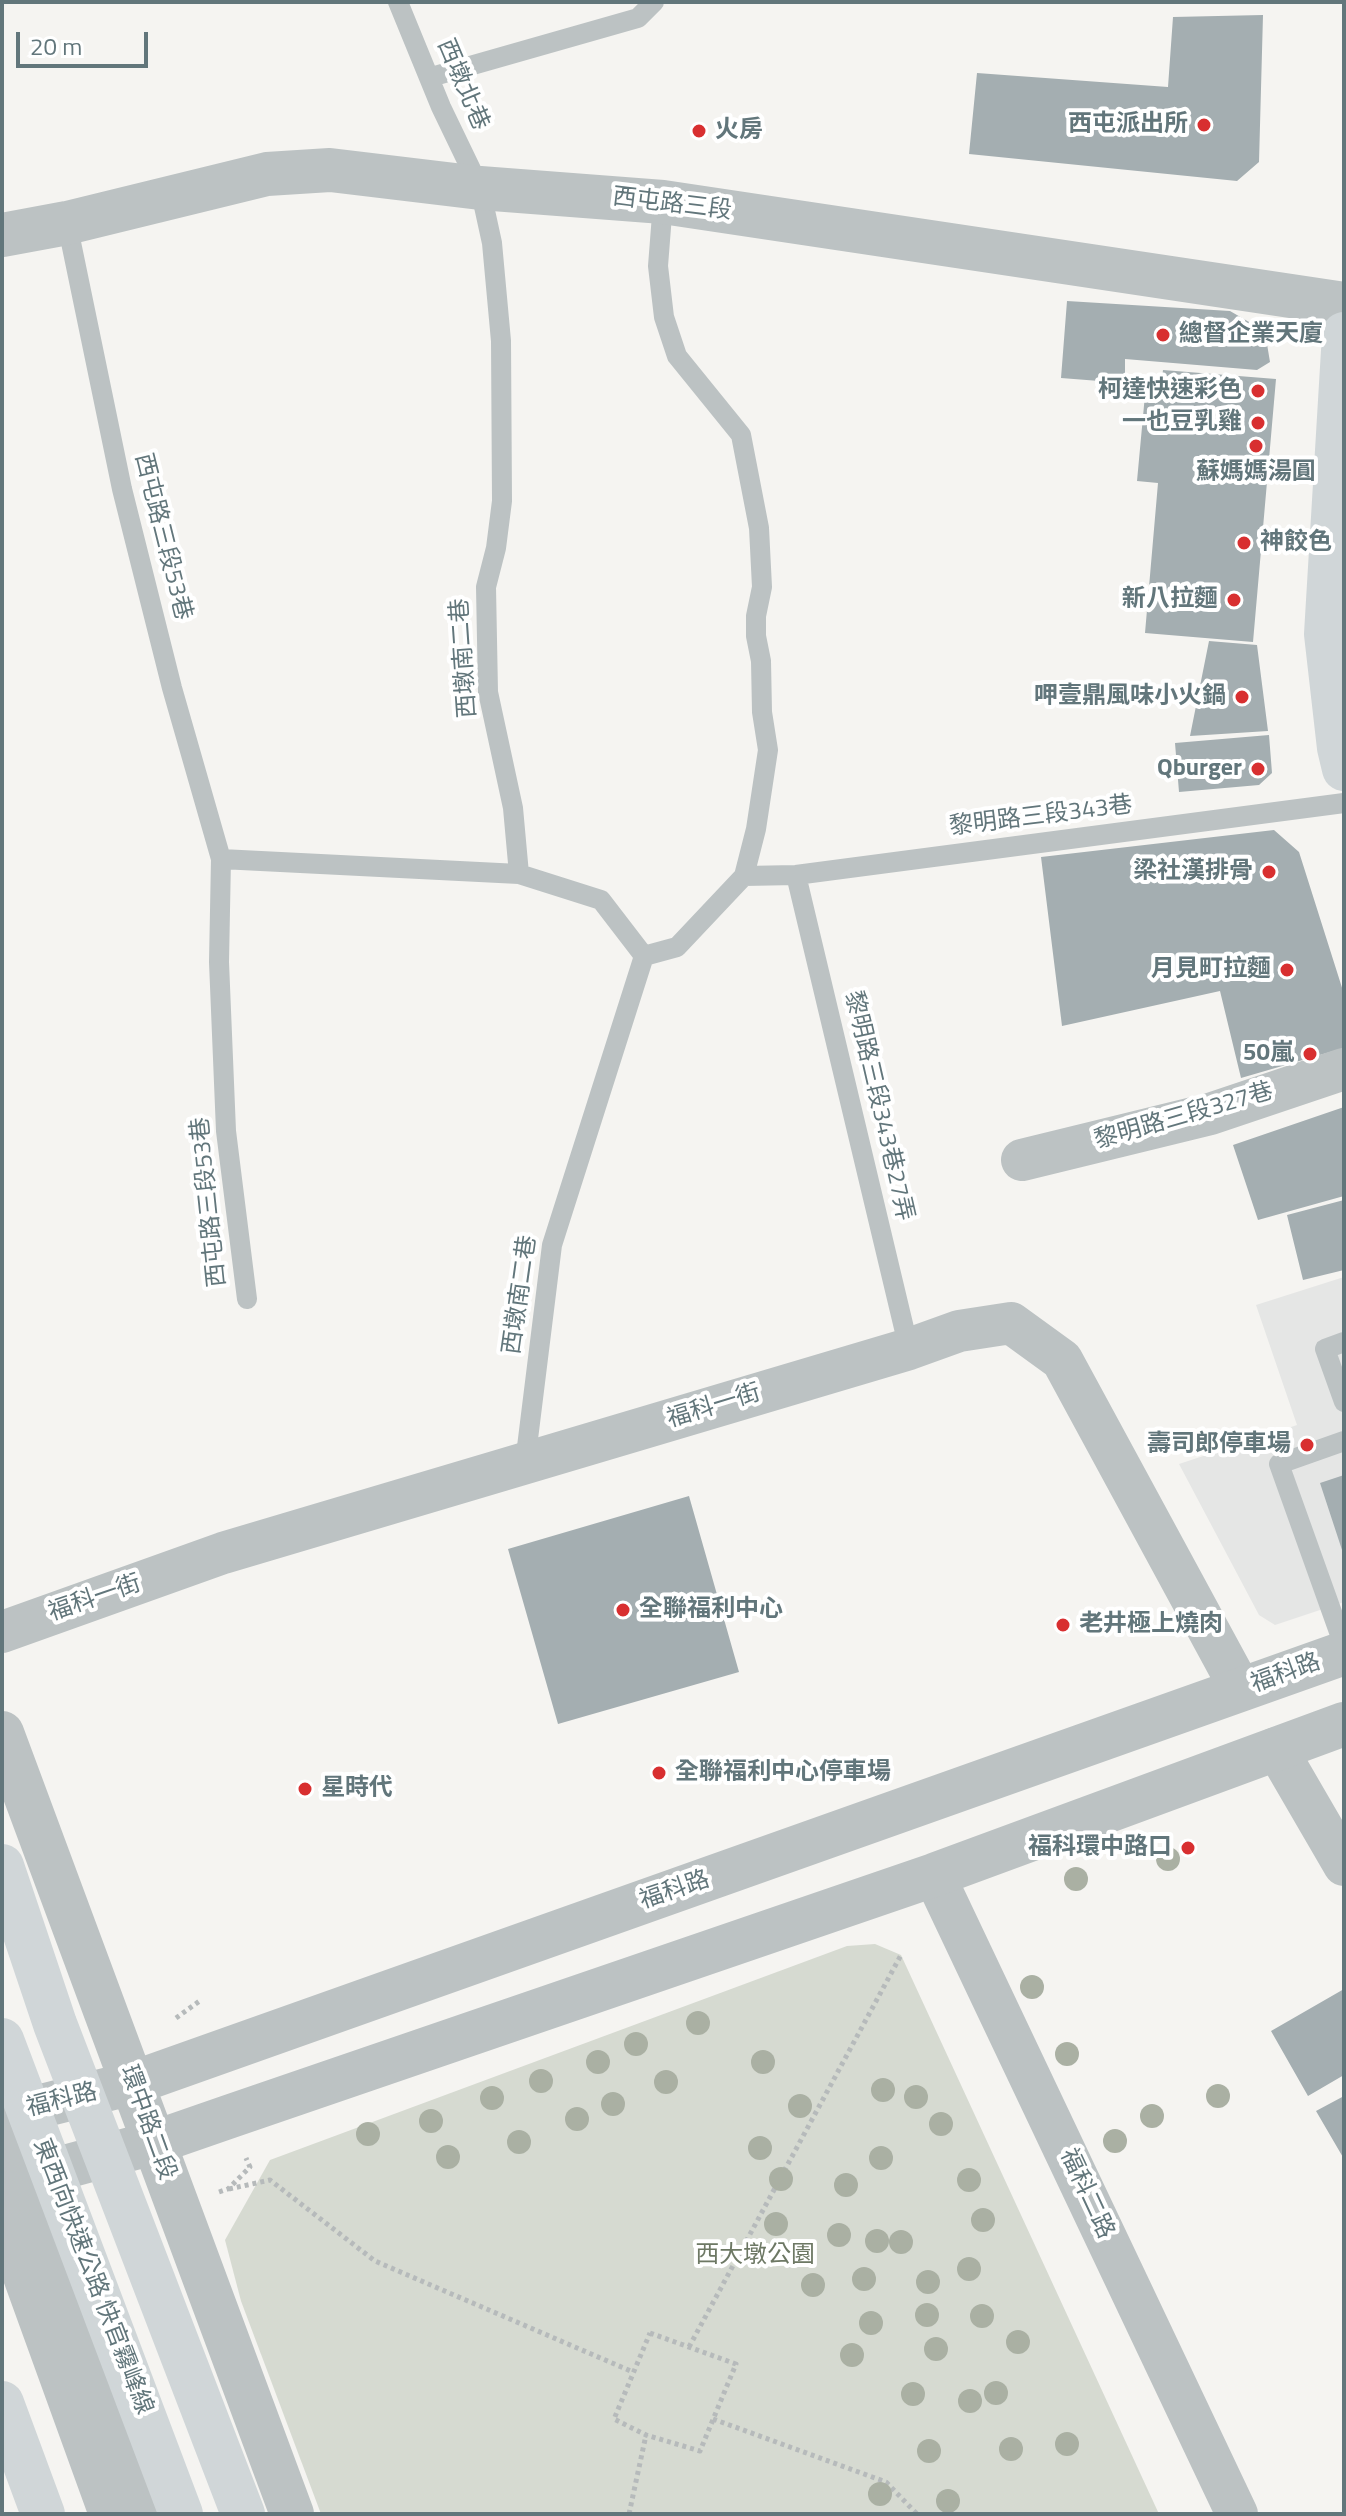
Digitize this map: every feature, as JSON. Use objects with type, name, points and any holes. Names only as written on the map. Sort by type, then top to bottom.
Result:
[{"type":"main road","points":[[1344,334],[1326,634],[1344,769]]},
{"type":"main road","points":[[2,1866],[55,2024],[243,2514]]},
{"type":"main road","name":"東西向快速公路 快官霧峰線","points":[[2,2040],[181,2514]]},
{"type":"main road","points":[[2,2403],[43,2514]]},
{"type":"street","name":"西屯路三段","points":[[2,235],[67,223],[267,174],[330,170],[480,188],[663,202],[1344,304]]},
{"type":"street","name":"黎明路三段327巷","points":[[1022,1160],[1210,1114],[1344,1069]]},
{"type":"street","name":"福科一街","points":[[2,1632],[223,1553],[909,1349],[959,1331],[1011,1323],[1062,1360],[1241,1690]]},
{"type":"street","name":"福科路","points":[[3,2113],[133,2083],[1344,1653]]},
{"type":"street","points":[[16,2180],[153,2143],[934,1875],[1344,1724]]},
{"type":"street","name":"環中路二段","points":[[2,1733],[292,2514]]},
{"type":"street","points":[[1276,1748],[1344,1865]]},
{"type":"street","name":"福科二路","points":[[934,1875],[1237,2514]]},
{"type":"street","points":[[3,2113],[16,2180],[147,2514]]},
{"type":"street","points":[[2,2213],[111,2514]]},
{"type":"lane","name":"西墩北巷","points":[[398,2],[441,107],[480,188]]},
{"type":"lane","points":[[431,77],[638,18],[654,2]]},
{"type":"lane","name":"西墩南二巷","points":[[480,188],[492,243],[501,341],[502,501],[496,548],[486,587],[488,692],[513,808],[519,874]]},
{"type":"lane","points":[[221,859],[519,874],[601,900],[644,956],[677,947],[744,876],[756,829],[768,750],[756,636],[756,616],[762,587],[759,528],[741,435],[677,356],[664,317],[658,266],[663,202]]},
{"type":"lane","name":"西屯路三段53巷","points":[[67,223],[122,489],[172,688],[221,859],[219,962],[226,1131],[247,1299]]},
{"type":"lane","name":"黎明路三段343巷","points":[[744,876],[796,875],[1344,803]]},
{"type":"lane","name":"黎明路三段343巷27弄","points":[[796,875],[909,1349]]},
{"type":"lane","name":"西墩南二巷","points":[[525,1463],[552,1245],[644,956]]},
{"type":"lane","points":[[1344,1342],[1325,1349],[1344,1402]]},
{"type":"lane","points":[[1344,1441],[1279,1464],[1344,1646]]},
{"type":"path","points":[[689,2347],[901,1955]]},
{"type":"path","points":[[168,2023],[201,2000]]},
{"type":"path","points":[[228,2189],[270,2180],[375,2261],[633,2372]]},
{"type":"path","points":[[650,2333],[689,2347],[736,2364],[700,2451],[646,2435],[614,2419],[650,2333]]},
{"type":"path","points":[[713,2419],[886,2482],[917,2514]]},
{"type":"path","points":[[629,2514],[646,2435]]},
{"type":"shaded area","name":"壽司郎停車場","points":[[1344,1277],[1344,1602],[1275,1625],[1259,1615],[1179,1464],[1297,1425],[1256,1305]]},
{"type":"green space","name":"西大墩公園","points":[[875,1944],[901,1955],[1159,2514],[321,2514],[241,2301],[225,2240],[270,2160],[847,1946]]},
{"type":"building","points":[[1263,15],[1259,162],[1237,181],[969,154],[977,73],[1168,87],[1173,17]]},
{"type":"building","name":"總督企業天廈","points":[[1067,301],[1230,311],[1256,326],[1267,344],[1270,362],[1257,370],[1125,359],[1125,383],[1061,378]]},
{"type":"building","points":[[1163,370],[1276,379],[1253,642],[1145,633],[1158,483],[1137,481],[1146,384],[1161,385]]},
{"type":"building","points":[[1209,641],[1257,645],[1268,731],[1190,736]]},
{"type":"building","points":[[1269,735],[1272,773],[1259,785],[1179,792],[1175,743]]},
{"type":"building","points":[[1274,830],[1299,852],[1344,994],[1344,1048],[1241,1078],[1220,991],[1062,1026],[1041,857]]},
{"type":"building","points":[[1344,1107],[1344,1196],[1258,1220],[1233,1145]]},
{"type":"building","points":[[1344,1200],[1344,1270],[1303,1280],[1287,1215]]},
{"type":"building","points":[[1344,1475],[1344,1553],[1343,1553],[1320,1483]]},
{"type":"building","name":"全聯福利中心","points":[[689,1496],[739,1672],[558,1724],[508,1549]]},
{"type":"building","points":[[1344,1989],[1344,2075],[1308,2096],[1271,2031]]},
{"type":"building","points":[[1344,2096],[1344,2159],[1316,2111]]},
{"type":"place","name":"西屯派出所","points":[[1204,125]]},
{"type":"place","name":"火房","points":[[699,131]]},
{"type":"place","name":"總督企業天廈","points":[[1163,335]]},
{"type":"place","name":"柯達快速彩色","points":[[1258,391]]},
{"type":"place","name":"一也豆乳雞","points":[[1258,423]]},
{"type":"place","name":"蘇媽媽湯圓","points":[[1256,446]]},
{"type":"place","name":"神餃色","points":[[1244,543]]},
{"type":"place","name":"新八拉麵","points":[[1234,600]]},
{"type":"place","name":"呷壹鼎風味小火鍋","points":[[1242,697]]},
{"type":"place","name":"Qburger","points":[[1258,769]]},
{"type":"place","name":"梁社漢排骨","points":[[1269,872]]},
{"type":"place","name":"月見町拉麵","points":[[1287,970]]},
{"type":"place","name":"50嵐","points":[[1310,1054]]},
{"type":"place","name":"壽司郎停車場","points":[[1307,1445]]},
{"type":"place","name":"全聯福利中心","points":[[623,1610]]},
{"type":"place","name":"老井極上燒肉","points":[[1063,1625]]},
{"type":"place","name":"全聯福利中心停車場","points":[[659,1773]]},
{"type":"place","name":"星時代","points":[[305,1789]]},
{"type":"place","name":"福科環中路口","points":[[1188,1848]]}]
